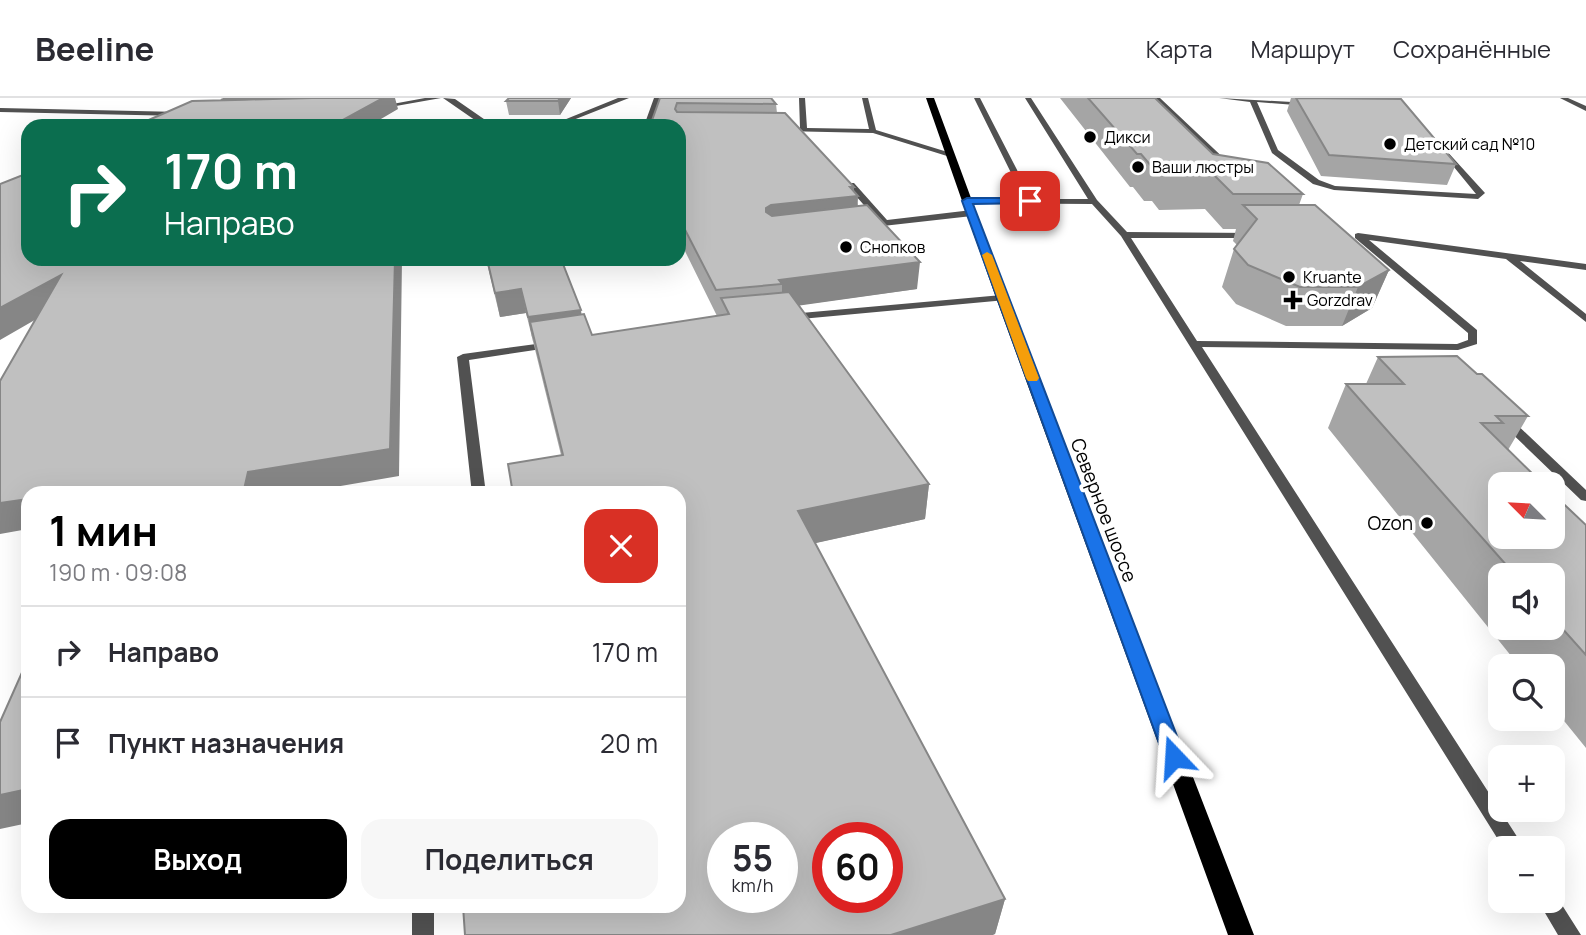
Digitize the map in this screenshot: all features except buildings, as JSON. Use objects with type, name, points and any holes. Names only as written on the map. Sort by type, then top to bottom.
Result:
[{"type":"main road","name":"Северное шоссе","points":[[930,98],[1002,298],[1241,935]]},
{"type":"lane","points":[[373,108],[438,98]]},
{"type":"lane","points":[[446,98],[459,101],[478,119]]},
{"type":"lane","points":[[569,119],[626,98]]},
{"type":"lane","points":[[649,119],[657,98]]},
{"type":"lane","points":[[802,98],[804,130]]},
{"type":"lane","points":[[865,98],[873,131]]},
{"type":"lane","points":[[977,98],[1030,201]]},
{"type":"lane","points":[[1028,98],[1094,201],[1125,235],[1507,836]]},
{"type":"lane","points":[[1156,98],[1234,172]]},
{"type":"lane","points":[[1222,98],[1318,105]]},
{"type":"lane","points":[[1563,98],[1586,109]]},
{"type":"lane","points":[[1253,101],[1278,155],[1325,186],[1478,197],[1481,193],[1439,145]]},
{"type":"lane","points":[[0,110],[194,114]]},
{"type":"lane","points":[[776,130],[873,131],[950,154]]},
{"type":"lane","points":[[851,186],[885,223]]},
{"type":"lane","points":[[860,226],[969,207],[1030,201],[1094,201]]},
{"type":"lane","points":[[1125,235],[1261,235]]},
{"type":"lane","points":[[1194,344],[1434,352],[1474,342],[1473,332],[1355,236],[1586,267]]},
{"type":"lane","points":[[1508,256],[1586,319]]},
{"type":"lane","points":[[771,318],[1002,298]]},
{"type":"lane","points":[[478,486],[463,357],[569,342]]},
{"type":"lane","points":[[1498,413],[1586,497]]},
{"type":"lane","points":[[423,913],[423,935]]},
{"type":"lane","points":[[1556,913],[1570,935]]},
{"type":"slow traffic","points":[[987,255],[1032,378]]},
{"type":"place","name":"Дикси","points":[[1090,137]]},
{"type":"place","name":"Детский сад №10","points":[[1390,144]]},
{"type":"place","name":"Ваши люстры","points":[[1138,167]]},
{"type":"place","name":"Снопков","points":[[846,247]]},
{"type":"place","name":"Kruante","points":[[1289,277]]},
{"type":"place","name":"Gorzdrav","points":[[1293,300]]},
{"type":"place","name":"Ozon","points":[[1427,523]]},
{"type":"route","points":[[1030,201],[967,201],[1174,757]]}]
